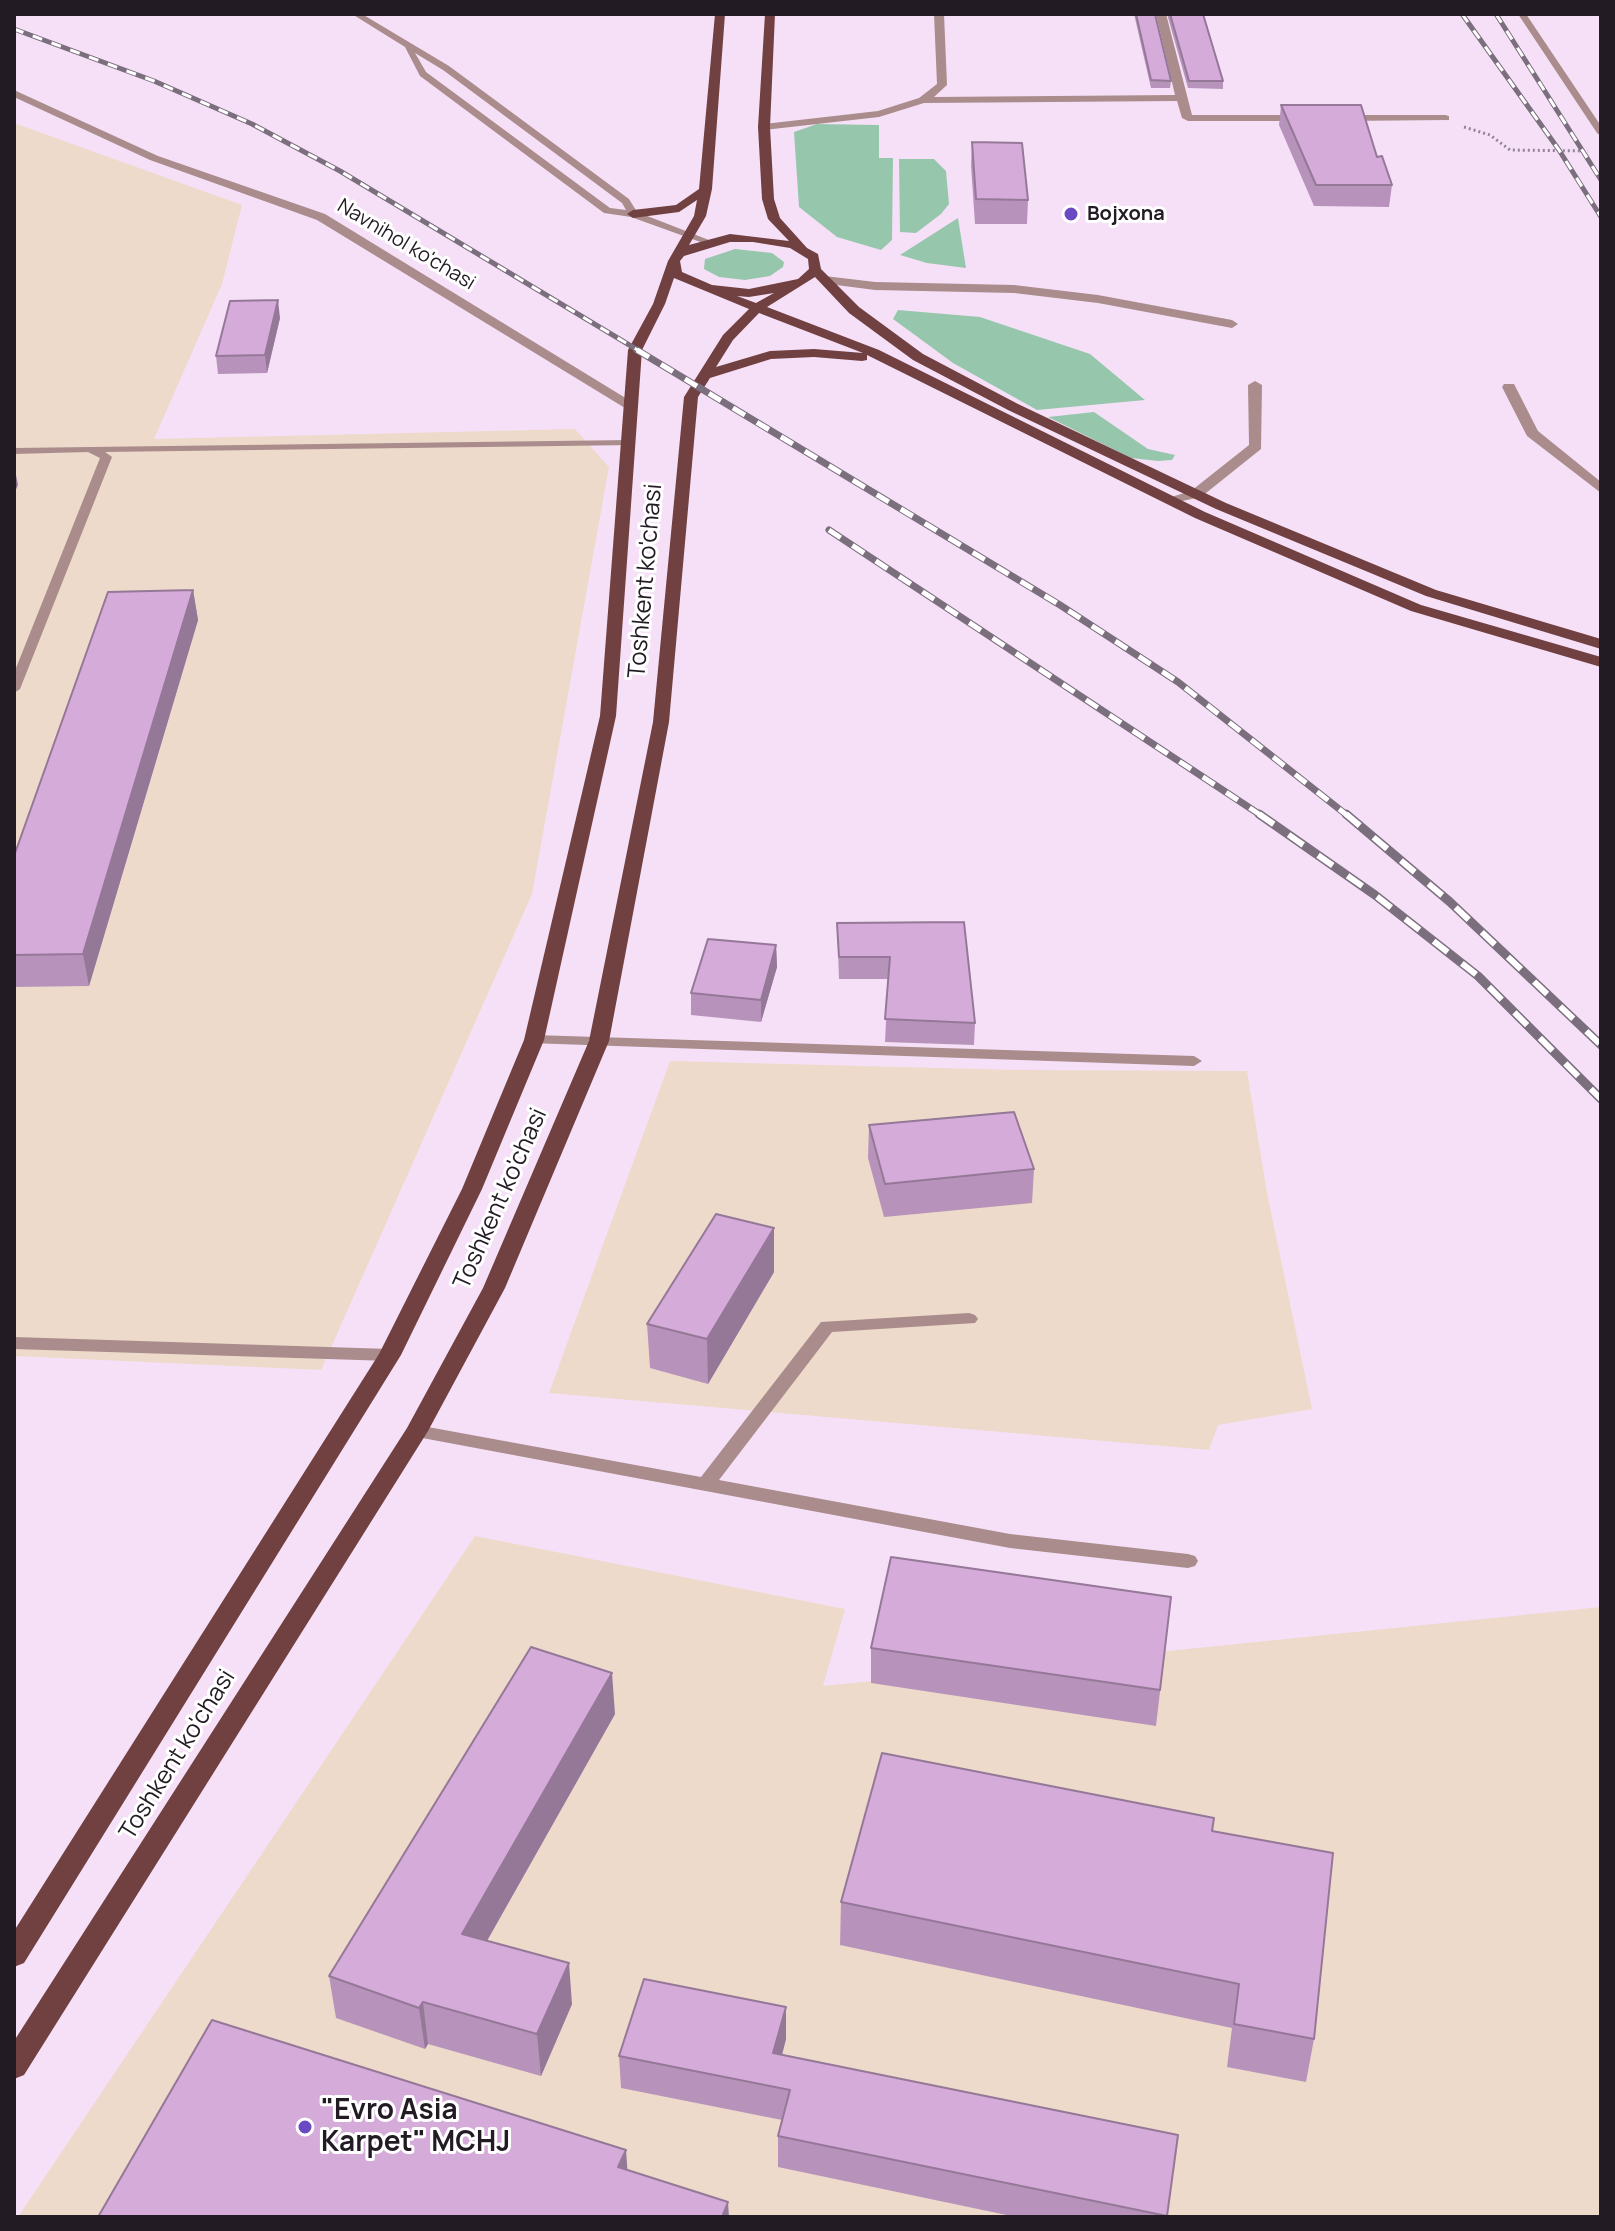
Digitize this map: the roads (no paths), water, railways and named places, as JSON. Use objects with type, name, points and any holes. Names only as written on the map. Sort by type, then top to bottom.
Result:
[{"type":"main road","name":"Toshkent ko'chasi","points":[[14,1955],[24,1926],[390,1355],[472,1189],[534,1040],[608,716],[635,350],[659,304],[674,261],[700,216],[706,189],[720,14]]},
{"type":"main road","points":[[770,14],[764,127],[770,210],[774,219],[814,257],[820,275],[883,334],[918,357],[1013,407],[1196,494],[1431,593],[1598,641]]},
{"type":"main road","points":[[633,214],[679,208],[706,189]]},
{"type":"main road","points":[[808,252],[794,245],[764,239],[709,242],[680,253],[674,261],[676,274],[906,369],[1173,501],[1416,608],[1601,662]]},
{"type":"main road","name":"Toshkent ko'chasi","points":[[14,2066],[417,1431],[494,1288],[599,1041],[661,722],[691,397],[728,338],[758,307],[820,275]]},
{"type":"main road","points":[[709,289],[749,293],[802,282]]},
{"type":"main road","points":[[702,376],[755,357],[793,353],[840,354],[906,369]]},
{"type":"street","points":[[923,100],[942,85],[939,14]]},
{"type":"street","points":[[1161,14],[1188,118],[1445,118]]},
{"type":"street","name":"Navnihol ko'chasi","points":[[14,93],[154,158],[321,217],[630,405]]},
{"type":"street","points":[[764,127],[879,114],[923,100],[1181,98]]},
{"type":"street","points":[[820,275],[875,286],[1014,289],[1098,299],[1232,324]]},
{"type":"street","points":[[1173,501],[1196,494],[1256,446],[1255,385]]},
{"type":"street","points":[[1509,387],[1532,433],[1601,489]]},
{"type":"lane","points":[[356,14],[408,48],[446,68],[626,201],[633,214]]},
{"type":"lane","points":[[1522,14],[1601,133]]},
{"type":"lane","points":[[408,48],[423,74],[607,211],[633,214],[709,242]]},
{"type":"lane","points":[[14,451],[630,443]]},
{"type":"lane","points":[[14,689],[106,457],[90,449]]},
{"type":"lane","points":[[534,1040],[1194,1061]]},
{"type":"lane","points":[[707,1482],[827,1326],[969,1319]]},
{"type":"lane","points":[[14,1343],[390,1355]]},
{"type":"lane","points":[[417,1431],[707,1482],[1010,1541],[1188,1561]]},
{"type":"railway","points":[[1462,14],[1559,150],[1601,217]]},
{"type":"railway","points":[[1496,14],[1601,180]]},
{"type":"railway","points":[[14,29],[154,81],[252,124],[340,171],[641,352]]},
{"type":"railway","points":[[637,350],[1060,605],[1178,682],[1348,816]]},
{"type":"railway","points":[[829,530],[1259,814]]},
{"type":"railway","points":[[1259,814],[1375,895],[1478,976],[1601,1099]]},
{"type":"railway","points":[[1346,814],[1450,902],[1601,1045]]},
{"type":"place","name":"Bojxona","points":[[1071,214]]},
{"type":"place","name":"\"Evro Asia Karpet\" MCHJ","points":[[305,2127]]}]
